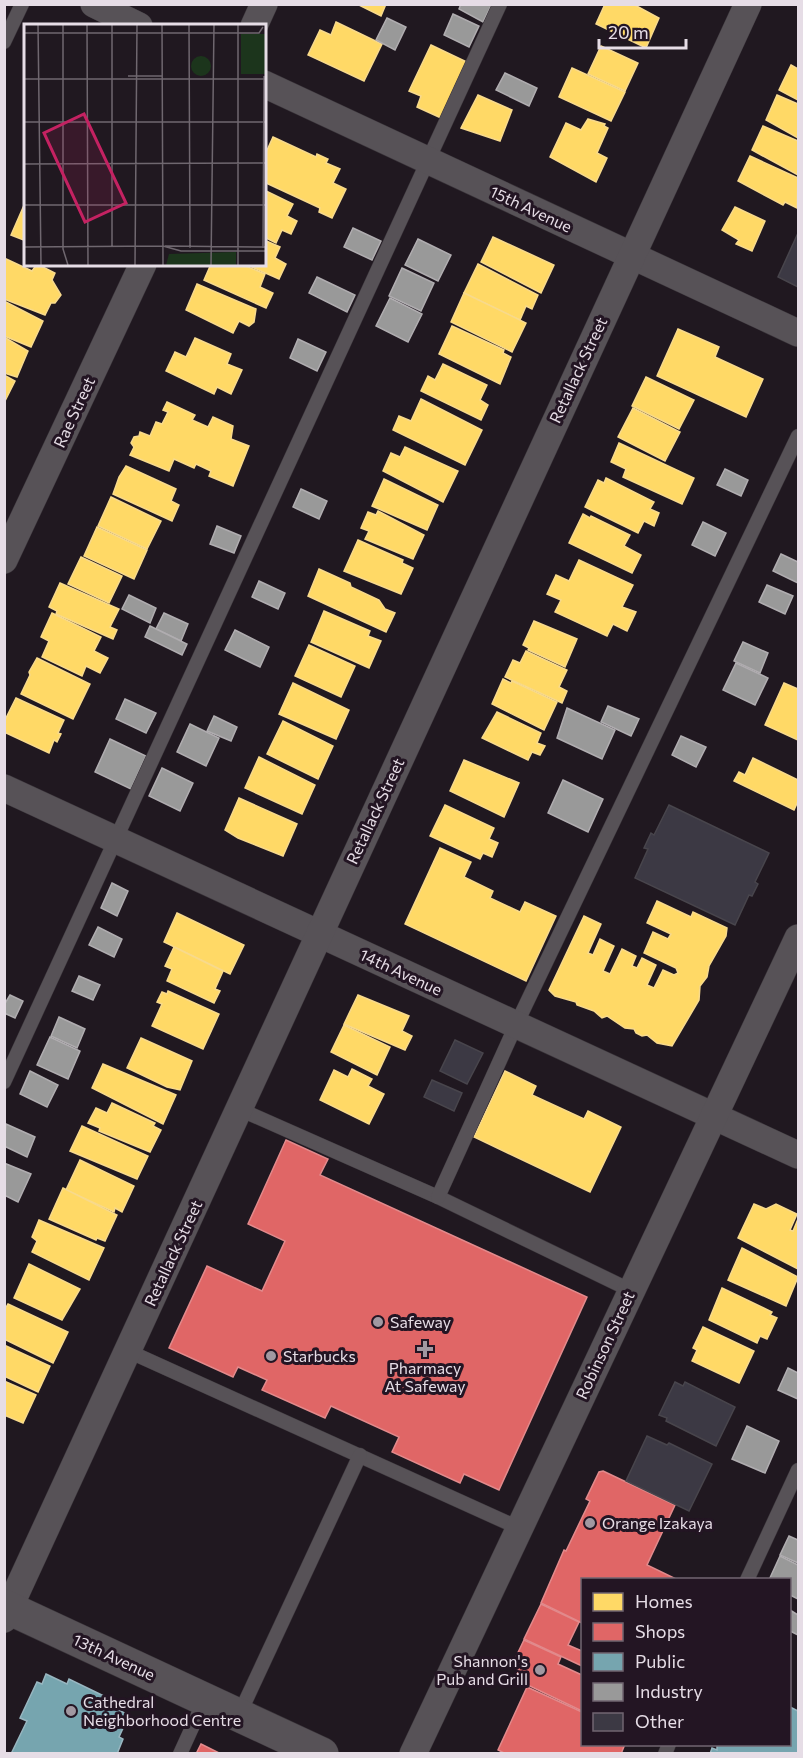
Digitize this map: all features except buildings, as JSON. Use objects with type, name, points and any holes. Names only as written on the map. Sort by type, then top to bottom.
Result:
[{"type":"street","points":[[94,4],[135,24]]},
{"type":"street","points":[[255,24],[264,4]]},
{"type":"street","name":"Retallack Street","points":[[6,1611],[748,4]]},
{"type":"street","name":"15th Avenue","points":[[266,85],[798,333]]},
{"type":"street","name":"Rae Street","points":[[4,560],[142,266]]},
{"type":"street","name":"14th Avenue","points":[[4,788],[798,1155]]},
{"type":"street","name":"Robinson Street","points":[[413,1754],[798,938]]},
{"type":"street","name":"13th Avenue","points":[[6,1611],[205,1699],[322,1754]]},
{"type":"lane","points":[[4,42],[22,4]]},
{"type":"lane","points":[[4,1082],[500,4]]},
{"type":"lane","points":[[438,1197],[516,1025],[798,436]]},
{"type":"lane","points":[[239,1109],[438,1197],[630,1290]]},
{"type":"lane","points":[[128,1351],[519,1528]]},
{"type":"lane","points":[[239,1715],[360,1455]]},
{"type":"lane","points":[[748,1578],[798,1470]]},
{"type":"lane","points":[[180,1754],[205,1699]]},
{"type":"place","name":"Safeway","points":[[378,1322]]},
{"type":"place","name":"Pharmacy At Safeway","points":[[425,1349]]},
{"type":"place","name":"Starbucks","points":[[271,1356]]},
{"type":"place","name":"Orange Izakaya","points":[[590,1523]]},
{"type":"place","name":"Shannon's Pub and Grill","points":[[540,1670]]},
{"type":"place","name":"Cathedral Neighborhood Centre","points":[[71,1711]]}]
